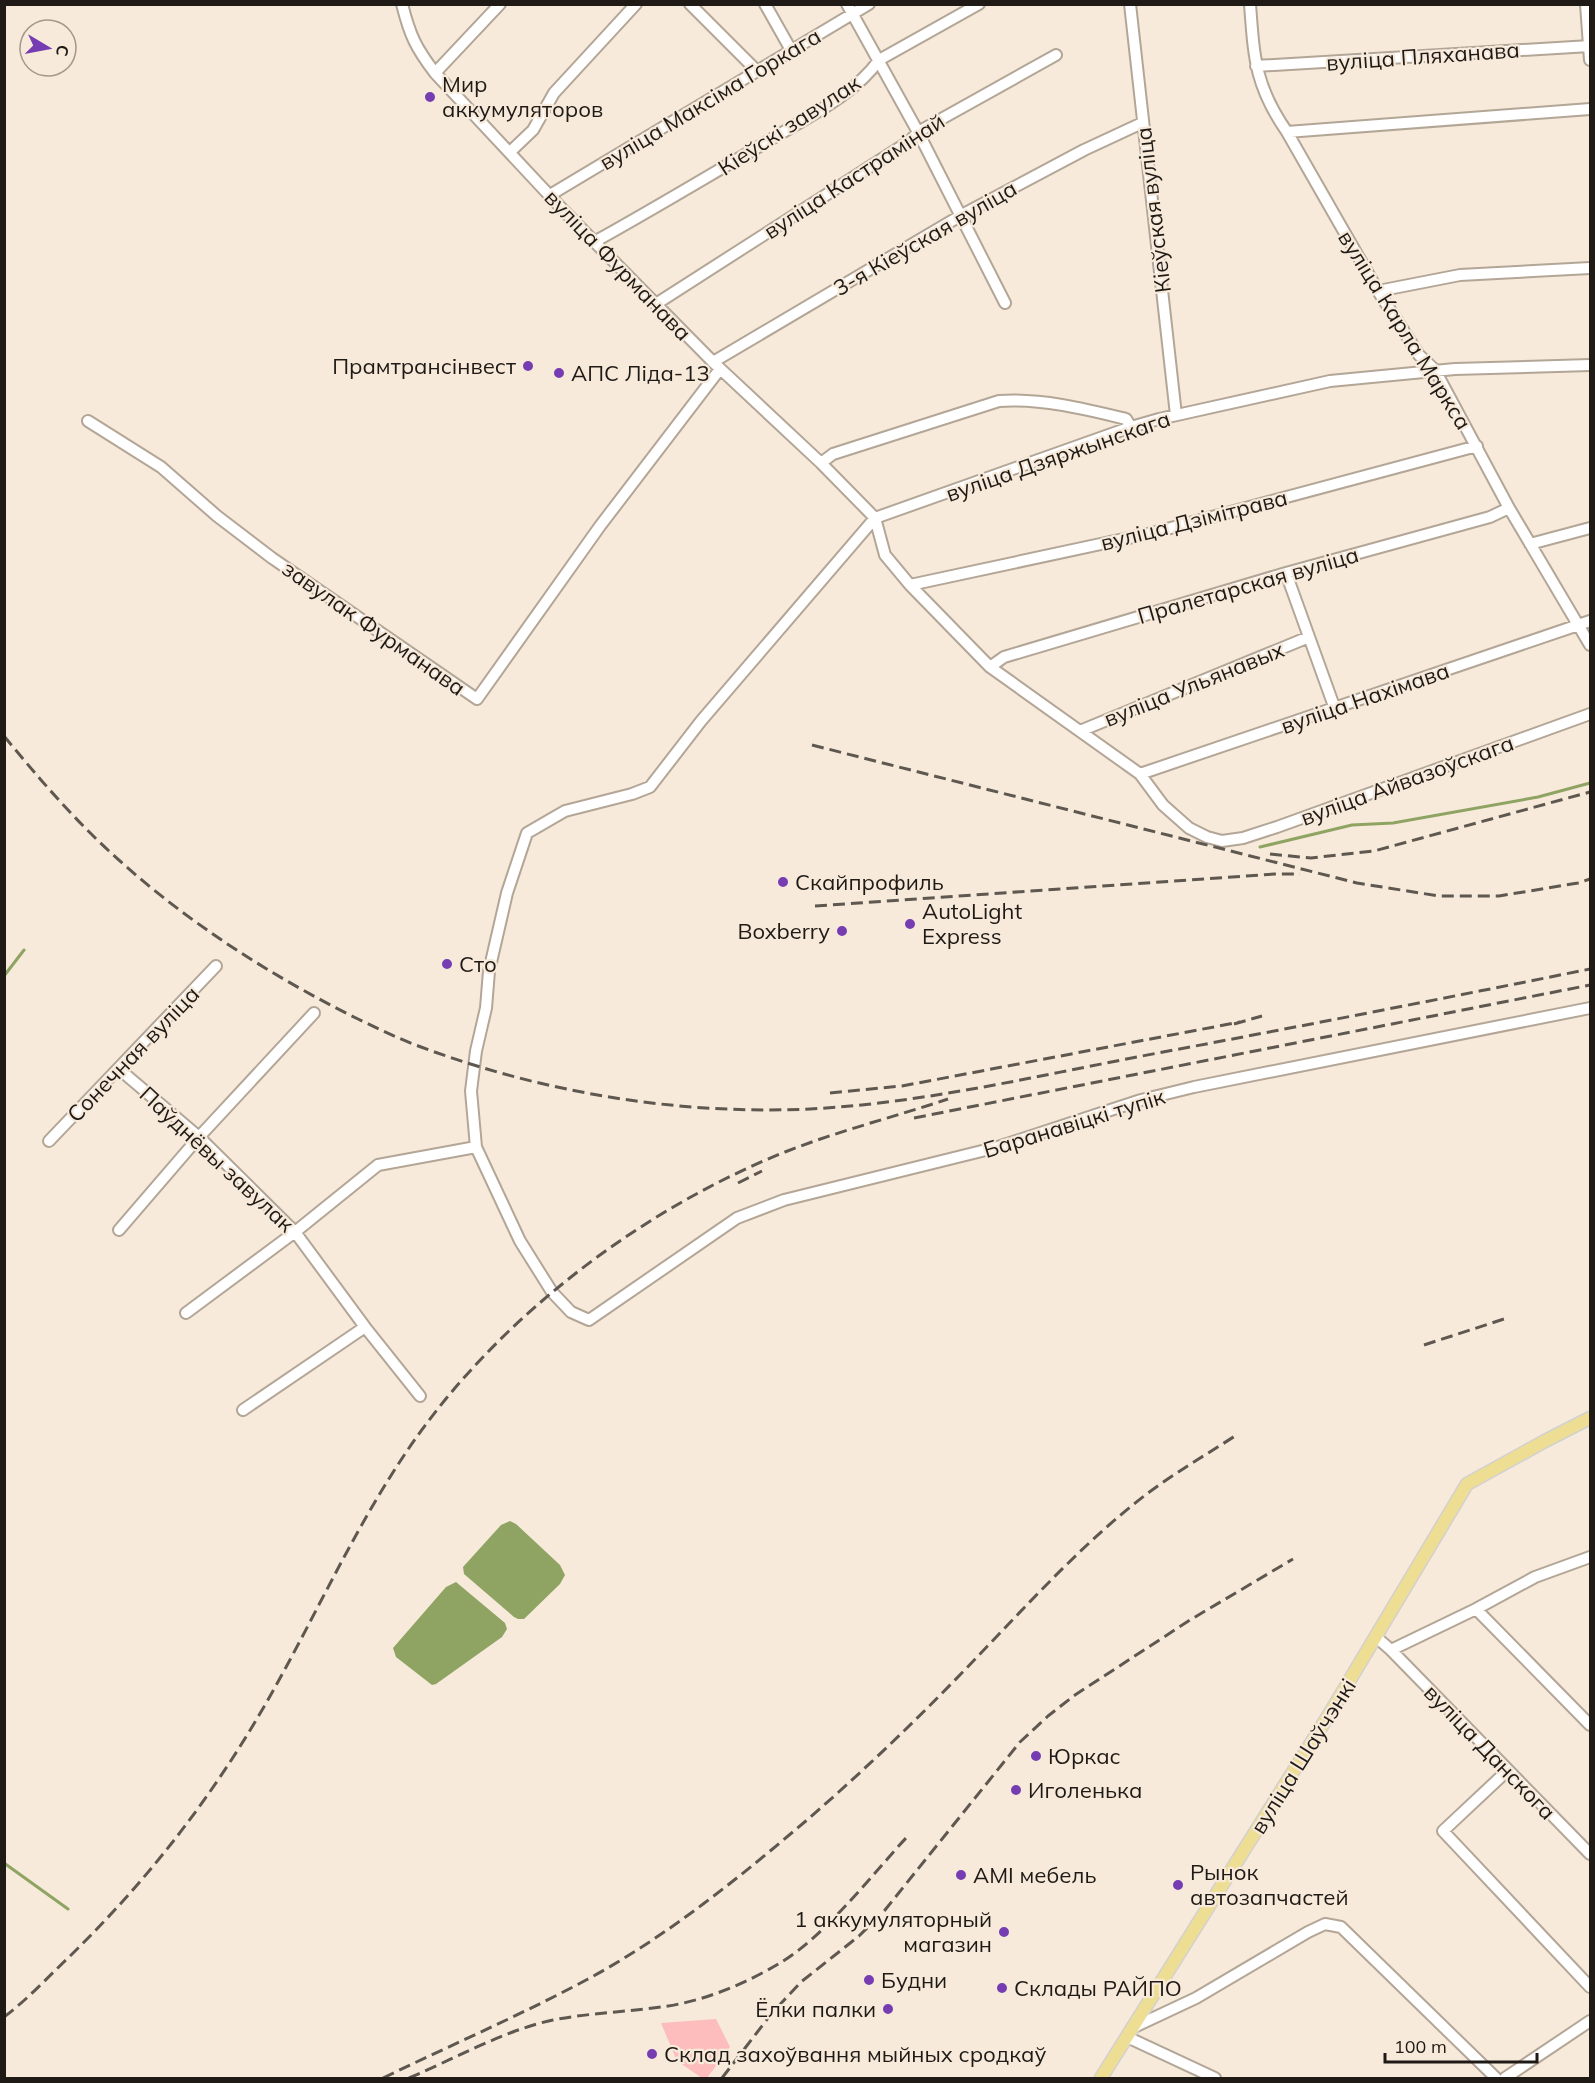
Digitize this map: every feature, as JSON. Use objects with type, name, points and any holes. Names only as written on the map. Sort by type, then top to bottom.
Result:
[{"type":"main road","name":"вуліца Шаўчэнкі","points":[[1101,2079],[1376,1637],[1467,1484],[1590,1418]]},
{"type":"street","name":"вуліца Фурманава","points":[[402,4],[410,35],[418,51],[435,73],[594,242],[717,366],[821,463],[875,518],[885,555],[910,585],[990,667],[1140,774],[1163,806],[1189,828],[1207,837],[1222,840]]},
{"type":"street","points":[[435,73],[500,4]]},
{"type":"street","points":[[510,152],[532,130],[554,93],[636,4]]},
{"type":"street","points":[[690,4],[756,70]]},
{"type":"street","points":[[765,4],[791,50]]},
{"type":"street","name":"вуліца Максіма Горкага","points":[[550,195],[791,50],[849,10],[869,4]]},
{"type":"street","name":"Кіеўскі завулак","points":[[594,242],[832,102],[870,73],[879,60],[979,4]]},
{"type":"street","name":"Кіеўская вуліца","points":[[1130,4],[1176,415]]},
{"type":"street","name":"вуліца Карла Маркса","points":[[1250,4],[1256,66],[1273,112],[1287,132],[1378,291],[1419,355],[1435,370],[1509,508],[1590,645]]},
{"type":"street","points":[[1586,4],[1590,60]]},
{"type":"street","points":[[849,10],[918,132],[1005,303]]},
{"type":"street","name":"вуліца Пляханава","points":[[1256,66],[1590,46]]},
{"type":"street","name":"вуліца Кастрамінай","points":[[656,304],[910,141],[918,132],[1056,55]]},
{"type":"street","points":[[1287,132],[1590,109]]},
{"type":"street","name":"3-я Кіеўская вуліца","points":[[717,366],[960,216],[1084,150],[1142,123]]},
{"type":"street","points":[[1378,291],[1460,275],[1590,268]]},
{"type":"street","name":"вуліца Дзяржынскага","points":[[476,1147],[471,1091],[476,1051],[486,1008],[489,971],[507,893],[527,833],[565,811],[632,794],[650,787],[701,721],[875,518],[1131,427],[1330,381],[1435,370],[1590,365]]},
{"type":"street","name":"завулак Фурманава","points":[[88,421],[161,467],[217,516],[272,558],[477,699],[717,366]]},
{"type":"street","points":[[821,463],[833,454],[999,401],[1017,400],[1043,403],[1110,415],[1126,419],[1131,427]]},
{"type":"street","name":"вуліца Дзімітрава","points":[[910,585],[1152,533],[1477,446]]},
{"type":"street","name":"Пралетарская вуліца","points":[[990,667],[1004,657],[1286,573],[1490,517],[1509,508]]},
{"type":"street","points":[[1530,544],[1590,528]]},
{"type":"street","points":[[1286,573],[1335,709]]},
{"type":"street","name":"вуліца Нахімава","points":[[1140,774],[1590,621]]},
{"type":"street","name":"вуліца Ульянавых","points":[[1080,731],[1309,637]]},
{"type":"street","name":"вуліца Айвазоўскага","points":[[1222,840],[1243,838],[1277,827],[1590,714]]},
{"type":"street","name":"Сонечная вуліца","points":[[49,1141],[216,966]]},
{"type":"street","name":"Баранавіцкі тупік","points":[[476,1147],[520,1240],[552,1292],[571,1312],[589,1320],[737,1218],[784,1200],[998,1148],[1141,1100],[1194,1087],[1590,1008]]},
{"type":"street","points":[[119,1230],[199,1137],[314,1013]]},
{"type":"street","name":"Паўднёвы завулак","points":[[119,1070],[199,1137],[295,1232],[365,1327],[420,1396]]},
{"type":"street","points":[[186,1313],[295,1232],[378,1165],[476,1147]]},
{"type":"street","points":[[243,1410],[365,1327]]},
{"type":"street","points":[[1376,1637],[1390,1650],[1476,1609],[1535,1577],[1590,1557]]},
{"type":"street","points":[[1476,1609],[1590,1725]]},
{"type":"street","name":"вуліца Данскога","points":[[1390,1650],[1590,1854]]},
{"type":"street","points":[[1507,1771],[1443,1831],[1590,1987]]},
{"type":"street","points":[[1130,2033],[1196,1998],[1324,1924],[1341,1927],[1496,2079]]},
{"type":"street","points":[[1505,2079],[1590,2021]]},
{"type":"street","points":[[1130,2033],[1215,2079]]},
{"type":"shaded area","points":[[510,1521],[560,1565],[565,1575],[560,1584],[524,1619],[514,1617],[464,1574],[463,1567],[501,1525]]},
{"type":"shaded area","points":[[456,1582],[505,1623],[507,1629],[502,1637],[432,1685],[396,1657],[393,1648],[446,1587]]},
{"type":"shaded area","points":[[716,2019],[730,2047],[707,2078],[702,2078],[677,2061],[661,2023]]},
{"type":"waterway","points":[[1260,847],[1352,825],[1393,823],[1538,797],[1590,783]]},
{"type":"waterway","points":[[4,976],[24,950]]},
{"type":"waterway","points":[[4,1863],[68,1909]]},
{"type":"railway","points":[[4,736],[68,810],[137,876],[196,922],[292,984],[358,1019],[421,1047],[515,1077],[612,1098],[711,1108],[761,1110],[810,1109],[894,1101],[1018,1080],[1590,969]]},
{"type":"railway","points":[[812,745],[1357,883],[1439,896],[1499,896],[1590,879]]},
{"type":"railway","points":[[1270,854],[1311,858],[1374,851],[1590,792]]},
{"type":"railway","points":[[815,906],[1300,874]]},
{"type":"railway","points":[[914,1118],[1590,985]]},
{"type":"railway","points":[[1234,1024],[1262,1016]]},
{"type":"railway","points":[[830,1093],[902,1086],[1240,1022]]},
{"type":"railway","points":[[4,2017],[46,1980],[126,1897],[203,1802],[269,1698],[353,1540],[389,1478],[444,1401],[484,1355],[528,1313],[576,1273],[626,1237],[677,1205],[731,1176],[805,1144],[948,1099]]},
{"type":"railway","points":[[738,1183],[762,1171]]},
{"type":"railway","points":[[1424,1345],[1504,1319]]},
{"type":"railway","points":[[383,2078],[588,1979],[646,1944],[702,1905],[807,1820],[874,1760],[938,1698],[1054,1577],[1113,1521],[1159,1485],[1238,1434]]},
{"type":"railway","points":[[722,2078],[772,2013],[801,1982],[859,1936],[885,1910],[1020,1742],[1048,1716],[1075,1695],[1190,1620],[1293,1559]]},
{"type":"railway","points":[[409,2078],[498,2038],[535,2025],[580,2016],[676,2005],[723,1991],[752,1978],[780,1963],[814,1938],[906,1838]]},
{"type":"place","name":"Мир аккумуляторов","points":[[430,97]]},
{"type":"place","name":"Прамтрансінвест","points":[[528,366]]},
{"type":"place","name":"АПС Ліда-13","points":[[559,373]]},
{"type":"place","name":"Скайпрофиль","points":[[783,882]]},
{"type":"place","name":"AutoLight Express","points":[[910,924]]},
{"type":"place","name":"Boxberry","points":[[842,931]]},
{"type":"place","name":"Сто","points":[[447,964]]},
{"type":"place","name":"Юркас","points":[[1036,1756]]},
{"type":"place","name":"Иголенька","points":[[1016,1790]]},
{"type":"place","name":"AMI мебель","points":[[961,1875]]},
{"type":"place","name":"Рынок автозапчастей","points":[[1178,1885]]},
{"type":"place","name":"1 аккумуляторный магазин","points":[[1004,1932]]},
{"type":"place","name":"Будни","points":[[869,1980]]},
{"type":"place","name":"Склады РАЙПО","points":[[1002,1988]]},
{"type":"place","name":"Ёлки палки","points":[[888,2009]]},
{"type":"place","name":"Склад захоўвання мыйных сродкаў","points":[[652,2054]]}]
